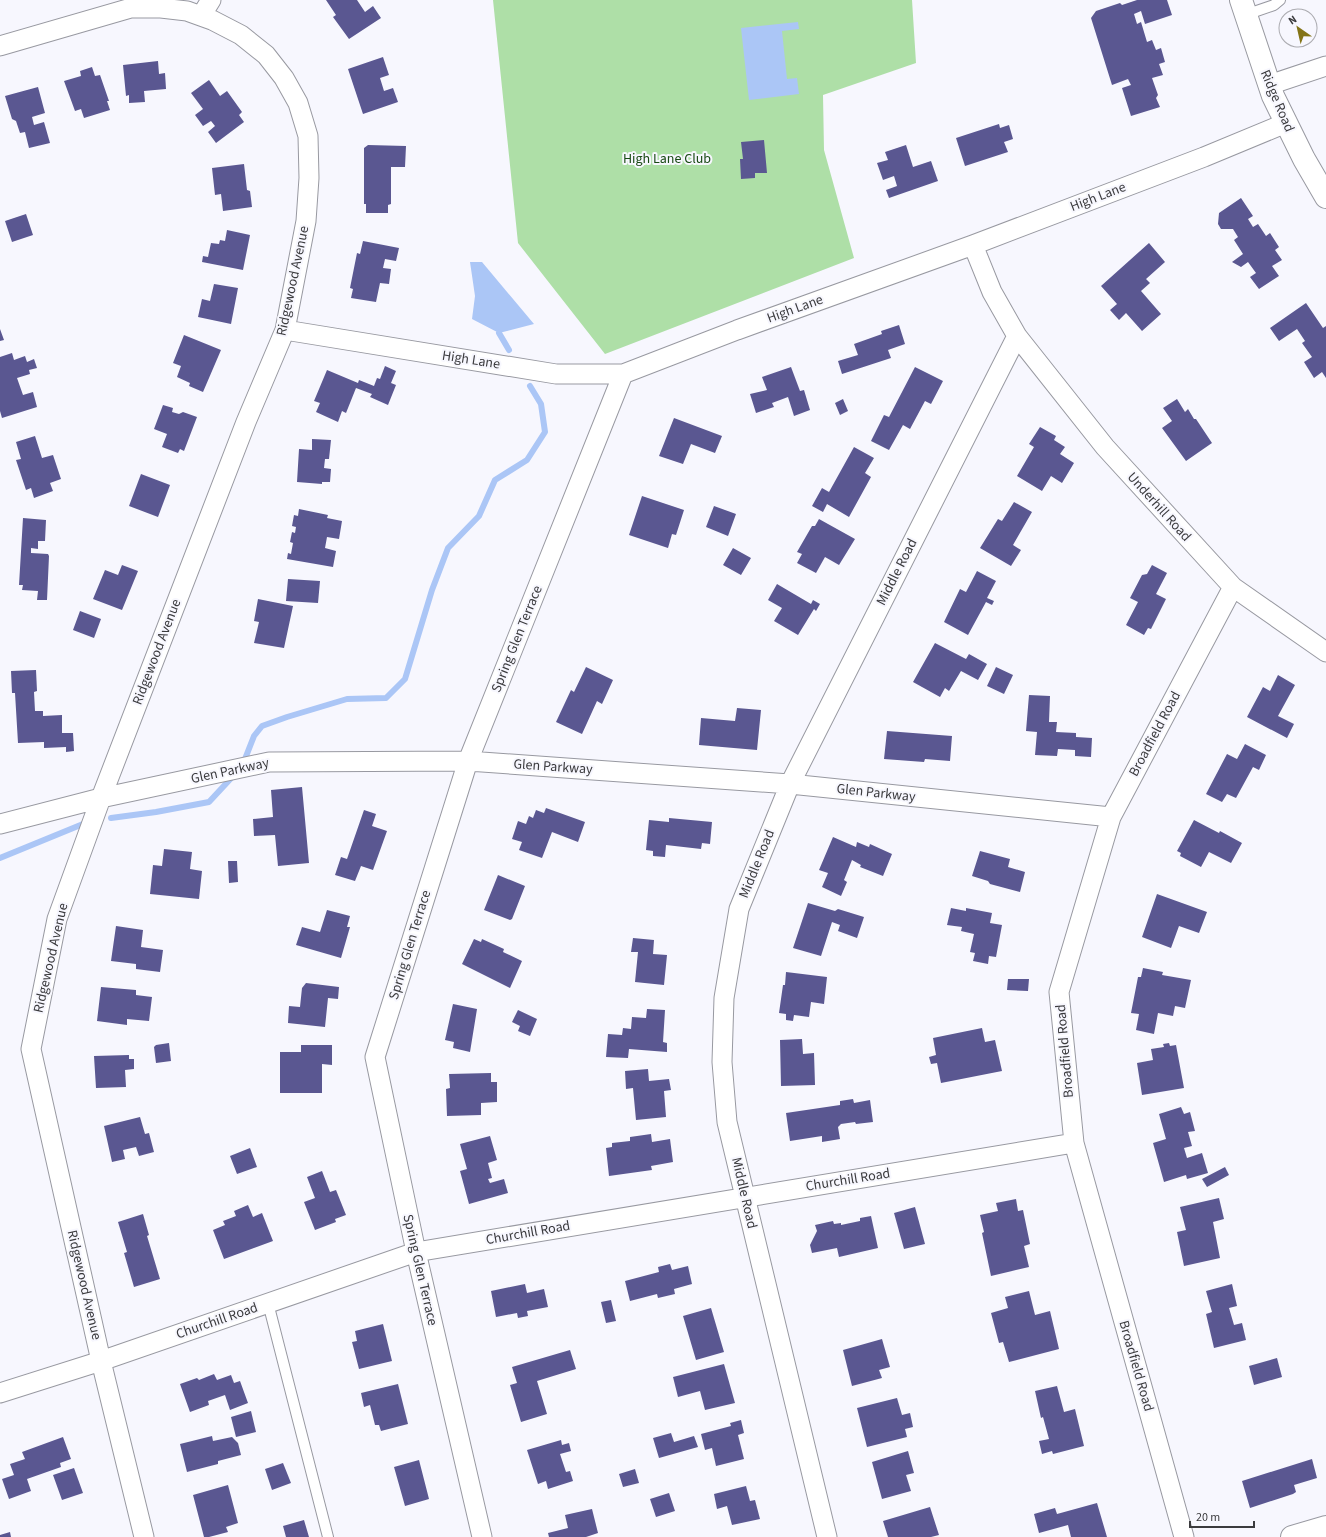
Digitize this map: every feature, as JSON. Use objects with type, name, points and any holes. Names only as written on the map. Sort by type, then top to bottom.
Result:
[{"type":"main road","name":"Ridge Road","points":[[1243,8],[1269,85],[1304,159],[1326,196]]},
{"type":"main road","points":[[1292,1537],[1326,1527]]},
{"type":"street","name":"Ridgewood Avenue","points":[[0,46],[130,8],[162,8],[187,11],[206,8],[266,55],[284,78],[298,104],[308,136],[309,178],[306,221],[285,330],[246,422],[101,798],[58,919],[31,1048],[101,1360],[144,1537]]},
{"type":"street","points":[[1269,85],[1326,66]]},
{"type":"street","name":"High Lane","points":[[285,330],[556,374],[623,374],[737,330],[974,245],[1211,154],[1286,123]]},
{"type":"street","points":[[974,245],[992,292],[1016,336]]},
{"type":"street","name":"Underhill Road","points":[[1016,336],[1106,447],[1233,587],[1326,652]]},
{"type":"street","name":"Middle Road","points":[[827,1537],[727,1122],[722,1062],[724,998],[739,909],[790,784],[1016,336]]},
{"type":"street","name":"Spring Glen Terrace","points":[[482,1537],[416,1252],[375,1057],[468,761],[623,374]]},
{"type":"street","name":"Broadfield Road","points":[[1184,1537],[1074,1143],[1059,992],[1111,817],[1233,587]]},
{"type":"street","name":"Glen Parkway","points":[[0,824],[101,798],[269,762],[468,761],[790,784],[1111,817]]},
{"type":"street","name":"Churchill Road","points":[[0,1393],[416,1252],[1074,1143]]},
{"type":"lane","points":[[1243,8],[1274,5],[1280,0]]},
{"type":"lane","points":[[268,1303],[328,1537]]},
{"type":"green space","name":"High Lane Club","points":[[493,0],[912,0],[916,63],[823,95],[824,150],[854,258],[605,354],[518,243]]},
{"type":"water","points":[[798,22],[799,29],[782,31],[787,79],[797,78],[799,94],[749,100],[741,28]]},
{"type":"water","points":[[470,262],[482,262],[534,324],[499,333],[472,319],[475,296]]},
{"type":"building","points":[[326,0],[357,0],[365,12],[373,6],[381,18],[349,39],[333,17],[336,15]]},
{"type":"building","points":[[1137,0],[1167,0],[1172,15],[1145,24],[1141,11],[1134,14],[1137,24],[1141,22],[1147,42],[1152,40],[1156,50],[1161,48],[1165,62],[1159,64],[1163,75],[1152,78],[1158,95],[1156,98],[1160,107],[1131,116],[1122,88],[1131,85],[1128,79],[1112,85],[1091,18],[1096,11],[1120,3],[1122,5]]},
{"type":"building","points":[[383,57],[389,75],[380,78],[384,91],[393,88],[398,102],[363,114],[348,69]]},
{"type":"building","points":[[158,61],[159,74],[165,73],[166,89],[144,91],[145,102],[129,103],[129,95],[126,96],[123,65]]},
{"type":"building","points":[[92,67],[95,76],[100,75],[109,101],[107,101],[110,110],[84,118],[81,109],[75,111],[64,81],[81,76],[80,71]]},
{"type":"building","points":[[209,80],[220,96],[227,91],[242,112],[239,115],[244,122],[216,143],[208,132],[215,126],[211,121],[203,126],[195,115],[203,109],[191,93]]},
{"type":"building","points":[[38,87],[45,113],[32,117],[34,125],[44,122],[50,143],[29,148],[25,132],[20,133],[16,121],[12,119],[5,96]]},
{"type":"building","points":[[999,124],[1000,128],[1009,125],[1013,139],[1004,142],[1008,152],[965,166],[956,138]]},
{"type":"building","points":[[764,140],[767,173],[755,173],[755,178],[741,179],[740,159],[743,159],[741,142]]},
{"type":"building","points":[[368,145],[406,146],[405,167],[391,167],[391,204],[388,205],[388,213],[366,213],[366,204],[364,204],[364,148]]},
{"type":"building","points":[[906,145],[913,167],[931,161],[938,181],[889,198],[886,190],[897,186],[894,176],[883,180],[877,163],[888,160],[885,152]]},
{"type":"building","points":[[244,164],[247,190],[250,191],[252,207],[223,211],[221,194],[215,195],[212,168]]},
{"type":"building","points":[[1241,198],[1253,216],[1248,219],[1253,227],[1258,224],[1266,236],[1270,233],[1279,247],[1275,250],[1282,260],[1272,266],[1279,276],[1259,289],[1250,277],[1256,273],[1248,262],[1241,267],[1232,262],[1243,254],[1234,240],[1238,237],[1233,229],[1221,229],[1218,224],[1219,213]]},
{"type":"building","points":[[26,214],[33,235],[12,242],[5,221]]},
{"type":"building","points":[[227,230],[250,235],[243,270],[202,262],[203,256],[208,257],[211,243],[219,244],[220,240],[225,241]]},
{"type":"building","points":[[363,241],[399,248],[396,261],[385,259],[383,268],[391,269],[389,284],[380,283],[376,302],[351,298],[353,289],[350,288],[357,253],[360,254]]},
{"type":"building","points":[[1149,243],[1165,262],[1146,279],[1150,283],[1141,291],[1161,314],[1142,331],[1126,313],[1119,320],[1110,310],[1117,304],[1101,286]]},
{"type":"building","points":[[214,284],[238,288],[231,324],[198,317],[202,299],[210,301]]},
{"type":"building","points":[[1306,303],[1323,328],[1326,326],[1326,378],[1322,372],[1314,378],[1304,362],[1312,357],[1302,343],[1305,341],[1297,329],[1279,341],[1270,328]]},
{"type":"building","points":[[899,325],[905,344],[888,350],[891,358],[842,374],[838,361],[858,355],[854,344],[882,334],[881,331]]},
{"type":"building","points":[[0,329],[4,340],[0,341]]},
{"type":"building","points":[[184,335],[221,350],[203,392],[189,386],[190,383],[177,377],[181,366],[173,363]]},
{"type":"building","points":[[12,353],[14,360],[25,356],[27,362],[34,359],[37,368],[29,370],[30,374],[17,378],[23,395],[33,392],[37,407],[2,418],[0,411],[0,357]]},
{"type":"building","points":[[385,366],[396,371],[391,383],[396,385],[388,405],[370,397],[372,394],[356,388],[346,413],[342,411],[338,422],[316,412],[320,403],[314,401],[327,370],[358,383],[359,380],[374,386],[377,378],[380,379]]},
{"type":"building","points":[[791,367],[800,391],[804,390],[810,410],[794,416],[788,397],[772,403],[774,407],[756,413],[750,394],[767,390],[762,377]]},
{"type":"building","points":[[915,367],[943,381],[931,404],[925,401],[910,429],[903,425],[889,450],[871,441],[884,415],[889,417]]},
{"type":"building","points":[[843,399],[848,411],[840,415],[835,403]]},
{"type":"building","points":[[1177,399],[1185,412],[1188,409],[1194,419],[1196,419],[1212,443],[1186,461],[1162,428],[1172,421],[1163,408]]},
{"type":"building","points":[[163,405],[173,408],[172,412],[179,414],[183,412],[197,417],[184,451],[180,449],[178,453],[162,447],[167,434],[154,429]]},
{"type":"building","points":[[674,418],[722,436],[715,453],[691,444],[683,464],[659,456]]},
{"type":"building","points":[[1040,427],[1056,436],[1054,440],[1065,447],[1060,454],[1074,463],[1062,483],[1051,476],[1042,491],[1017,476],[1034,447],[1029,444]]},
{"type":"building","points":[[35,436],[42,458],[53,455],[61,479],[50,483],[53,491],[34,498],[31,488],[26,490],[16,460],[21,459],[16,442]]},
{"type":"building","points":[[312,439],[331,440],[329,459],[325,459],[324,468],[331,469],[330,482],[322,482],[322,484],[297,482],[299,449],[312,450]]},
{"type":"building","points":[[854,447],[874,458],[865,473],[871,477],[849,517],[827,504],[823,512],[812,506],[822,488],[829,492]]},
{"type":"building","points":[[141,474],[170,485],[158,517],[129,506]]},
{"type":"building","points":[[642,496],[684,510],[676,535],[672,534],[668,548],[629,535]]},
{"type":"building","points":[[1014,502],[1032,512],[1013,545],[1021,550],[1011,566],[980,548],[998,519],[1002,521]]},
{"type":"building","points":[[714,506],[736,514],[728,536],[706,527]]},
{"type":"building","points":[[299,509],[328,515],[327,518],[342,521],[339,539],[327,537],[325,548],[336,551],[333,567],[287,559],[288,553],[291,554],[293,543],[290,542],[292,532],[295,533],[296,527],[292,526],[294,515],[298,516]]},
{"type":"building","points":[[23,518],[46,520],[45,541],[38,541],[38,549],[31,548],[31,553],[48,554],[49,556],[47,600],[37,600],[38,591],[22,590],[23,585],[19,585]]},
{"type":"building","points":[[819,519],[855,539],[839,565],[825,557],[816,573],[797,563],[802,554],[797,552],[812,526],[815,526]]},
{"type":"building","points":[[733,548],[751,558],[741,575],[723,565]]},
{"type":"building","points":[[122,565],[138,571],[122,610],[93,599],[105,570],[118,575]]},
{"type":"building","points":[[1152,565],[1167,573],[1156,594],[1166,599],[1151,629],[1148,628],[1144,635],[1126,625],[1138,602],[1130,598],[1142,575],[1147,574]]},
{"type":"building","points":[[977,571],[996,581],[987,598],[994,601],[992,605],[986,602],[968,635],[944,622],[960,589],[966,592]]},
{"type":"building","points":[[288,579],[320,581],[318,603],[286,601]]},
{"type":"building","points":[[777,584],[811,604],[813,600],[820,604],[816,611],[814,609],[798,635],[774,621],[782,608],[768,600]]},
{"type":"building","points":[[258,599],[293,606],[284,648],[254,643],[259,622],[254,621]]},
{"type":"building","points":[[80,611],[101,619],[94,638],[73,630]]},
{"type":"building","points":[[935,643],[966,659],[969,654],[987,664],[978,680],[961,671],[949,691],[945,688],[940,697],[913,682]]},
{"type":"building","points":[[586,667],[613,680],[602,704],[597,701],[582,734],[556,722],[571,690],[574,692]]},
{"type":"building","points":[[996,667],[1013,675],[1004,694],[987,686]]},
{"type":"building","points":[[36,670],[37,691],[34,692],[35,711],[43,711],[43,716],[62,715],[62,733],[73,733],[74,751],[66,752],[66,747],[44,748],[44,742],[18,743],[15,693],[12,693],[11,671]]},
{"type":"building","points":[[1278,675],[1295,685],[1278,716],[1294,724],[1287,738],[1247,717],[1263,687],[1270,691]]},
{"type":"building","points":[[1029,695],[1050,696],[1049,722],[1057,722],[1056,732],[1076,733],[1076,737],[1092,738],[1091,757],[1075,756],[1075,750],[1058,749],[1057,756],[1035,755],[1037,732],[1026,731]]},
{"type":"building","points":[[737,708],[761,710],[757,750],[699,745],[701,718],[735,721]]},
{"type":"building","points":[[887,731],[952,736],[950,761],[925,759],[924,762],[884,759]]},
{"type":"building","points":[[1245,744],[1266,755],[1259,770],[1253,767],[1236,798],[1227,794],[1222,802],[1206,794],[1227,754],[1237,759]]},
{"type":"building","points":[[302,787],[309,863],[278,866],[275,835],[254,836],[253,819],[273,817],[271,790]]},
{"type":"building","points":[[546,808],[585,822],[578,842],[552,832],[542,858],[519,850],[522,842],[512,839],[518,821],[526,824],[529,816],[533,818],[536,810],[544,813]]},
{"type":"building","points":[[364,810],[376,814],[372,826],[387,831],[373,870],[361,866],[355,881],[335,875],[341,857],[347,859]]},
{"type":"building","points":[[669,818],[712,822],[710,844],[702,843],[701,849],[666,845],[665,857],[653,856],[653,851],[646,850],[649,820],[669,822]]},
{"type":"building","points":[[1194,820],[1219,833],[1220,831],[1242,843],[1231,863],[1209,852],[1201,867],[1180,856],[1181,853],[1177,851]]},
{"type":"building","points":[[833,837],[856,847],[857,842],[869,847],[870,844],[892,854],[883,876],[860,867],[861,865],[852,860],[844,880],[847,882],[841,896],[822,887],[828,873],[819,870]]},
{"type":"building","points":[[164,849],[192,852],[190,869],[202,871],[199,899],[150,894],[153,865],[162,866]]},
{"type":"building","points":[[980,851],[1010,859],[1008,867],[1025,872],[1020,892],[990,884],[988,881],[972,876]]},
{"type":"building","points":[[228,861],[237,861],[238,882],[229,883]]},
{"type":"building","points":[[498,875],[525,886],[512,919],[510,920],[484,910]]},
{"type":"building","points":[[1157,894],[1207,912],[1199,933],[1179,926],[1171,948],[1142,937]]},
{"type":"building","points":[[808,903],[835,911],[838,909],[864,917],[857,938],[838,931],[840,925],[832,922],[821,956],[793,948]]},
{"type":"building","points":[[951,908],[966,911],[966,908],[992,913],[990,923],[1002,925],[996,957],[989,956],[988,964],[973,961],[975,953],[970,952],[974,934],[961,931],[962,927],[947,925]]},
{"type":"building","points":[[327,910],[350,916],[347,927],[350,927],[341,958],[296,945],[302,927],[320,932]]},
{"type":"building","points":[[116,926],[143,930],[141,947],[163,950],[160,972],[136,969],[136,964],[111,961]]},
{"type":"building","points":[[633,938],[654,940],[653,954],[667,955],[664,985],[635,982],[638,952],[631,952]]},
{"type":"building","points":[[474,939],[481,942],[482,939],[504,949],[503,952],[522,961],[510,988],[462,964]]},
{"type":"building","points":[[1143,968],[1163,972],[1162,975],[1191,980],[1185,1008],[1175,1006],[1173,1016],[1158,1013],[1154,1034],[1136,1030],[1139,1014],[1131,1013],[1138,977],[1141,977]]},
{"type":"building","points":[[786,972],[827,977],[824,1004],[811,1002],[809,1017],[794,1015],[793,1021],[786,1020],[786,1014],[779,1013],[783,985],[785,985]]},
{"type":"building","points":[[1008,979],[1029,979],[1028,991],[1007,990]]},
{"type":"building","points":[[306,983],[339,987],[338,999],[328,998],[325,1027],[288,1023],[289,1006],[300,1007],[302,988]]},
{"type":"building","points":[[101,987],[136,990],[136,995],[152,997],[149,1021],[127,1019],[127,1025],[97,1021]]},
{"type":"building","points":[[453,1004],[477,1009],[470,1052],[453,1048],[454,1042],[445,1040]]},
{"type":"building","points":[[647,1009],[665,1010],[663,1042],[667,1043],[667,1052],[629,1049],[628,1058],[606,1057],[608,1034],[622,1035],[623,1028],[631,1029],[632,1017],[646,1018]]},
{"type":"building","points":[[518,1010],[537,1019],[530,1036],[518,1031],[520,1026],[512,1022]]},
{"type":"building","points":[[982,1028],[985,1042],[995,1040],[1002,1071],[941,1083],[937,1063],[931,1064],[929,1057],[936,1055],[933,1038]]},
{"type":"building","points":[[802,1039],[803,1054],[814,1053],[815,1085],[781,1086],[780,1040]]},
{"type":"building","points":[[169,1043],[171,1061],[156,1063],[154,1047],[156,1045]]},
{"type":"building","points":[[1169,1043],[1170,1046],[1176,1045],[1184,1088],[1142,1095],[1137,1063],[1153,1060],[1151,1049],[1164,1047],[1163,1044]]},
{"type":"building","points":[[301,1045],[332,1045],[332,1065],[322,1064],[322,1093],[280,1093],[280,1052],[301,1052]]},
{"type":"building","points":[[129,1055],[129,1059],[134,1059],[134,1069],[125,1070],[126,1087],[96,1088],[94,1056]]},
{"type":"building","points":[[648,1069],[649,1081],[669,1079],[671,1090],[664,1091],[666,1117],[636,1120],[633,1088],[626,1089],[625,1071]]},
{"type":"building","points":[[491,1073],[491,1082],[497,1082],[497,1102],[481,1103],[481,1115],[447,1116],[446,1089],[450,1088],[449,1074]]},
{"type":"building","points":[[853,1099],[854,1103],[870,1100],[873,1122],[841,1124],[838,1127],[840,1139],[822,1142],[822,1136],[790,1141],[786,1113],[840,1105],[840,1101]]},
{"type":"building","points":[[1181,1107],[1184,1114],[1190,1112],[1195,1131],[1188,1132],[1192,1146],[1184,1148],[1187,1158],[1202,1153],[1208,1173],[1187,1179],[1186,1175],[1164,1182],[1153,1143],[1166,1139],[1159,1114]]},
{"type":"building","points":[[140,1117],[145,1134],[149,1133],[154,1152],[139,1156],[136,1147],[123,1150],[125,1159],[112,1162],[104,1126]]},
{"type":"building","points":[[651,1134],[652,1142],[670,1139],[673,1162],[651,1166],[652,1170],[609,1176],[606,1148],[612,1147],[612,1143],[630,1141],[630,1137]]},
{"type":"building","points":[[490,1136],[497,1160],[488,1163],[492,1178],[488,1179],[490,1183],[504,1179],[508,1193],[469,1204],[460,1171],[467,1169],[460,1144]]},
{"type":"building","points":[[250,1148],[257,1167],[237,1174],[230,1156]]},
{"type":"building","points":[[1225,1167],[1229,1175],[1207,1187],[1202,1179]]},
{"type":"building","points":[[322,1171],[330,1192],[336,1190],[346,1215],[335,1219],[336,1222],[315,1230],[304,1202],[315,1198],[307,1177]]},
{"type":"building","points":[[1219,1198],[1224,1219],[1213,1222],[1220,1258],[1184,1266],[1177,1232],[1186,1230],[1180,1207]]},
{"type":"building","points":[[1016,1199],[1018,1211],[1023,1210],[1030,1244],[1024,1246],[1029,1267],[991,1276],[982,1233],[984,1232],[980,1215],[998,1211],[996,1203]]},
{"type":"building","points":[[248,1205],[253,1217],[262,1213],[273,1241],[224,1259],[213,1230],[225,1225],[223,1221],[236,1216],[234,1211]]},
{"type":"building","points":[[915,1207],[925,1244],[904,1249],[894,1213]]},
{"type":"building","points":[[143,1214],[149,1235],[147,1236],[160,1279],[134,1287],[124,1253],[127,1252],[118,1222]]},
{"type":"building","points":[[871,1216],[878,1248],[839,1257],[837,1248],[812,1253],[810,1245],[817,1231],[815,1225],[833,1221],[834,1224],[841,1223],[841,1225],[860,1221],[860,1218]]},
{"type":"building","points":[[670,1264],[672,1270],[688,1266],[692,1284],[674,1289],[675,1294],[658,1298],[657,1294],[630,1301],[625,1281],[659,1272],[658,1267]]},
{"type":"building","points":[[525,1284],[527,1293],[544,1289],[548,1307],[527,1311],[528,1316],[518,1318],[517,1313],[496,1317],[491,1291]]},
{"type":"building","points":[[1232,1284],[1237,1306],[1229,1308],[1234,1325],[1242,1323],[1246,1340],[1214,1348],[1206,1314],[1212,1312],[1206,1291]]},
{"type":"building","points":[[1029,1291],[1035,1315],[1050,1311],[1059,1349],[1009,1362],[1003,1342],[999,1343],[991,1313],[1008,1308],[1005,1297]]},
{"type":"building","points":[[611,1300],[616,1321],[606,1323],[601,1302]]},
{"type":"building","points":[[711,1308],[724,1352],[696,1360],[683,1316]]},
{"type":"building","points":[[383,1324],[392,1361],[359,1369],[352,1342],[357,1341],[355,1331]]},
{"type":"building","points":[[882,1339],[890,1367],[879,1370],[882,1378],[852,1386],[843,1350]]},
{"type":"building","points":[[570,1350],[576,1369],[537,1381],[547,1414],[521,1422],[510,1385],[517,1383],[512,1367]]},
{"type":"building","points":[[1277,1358],[1282,1377],[1254,1385],[1249,1366]]},
{"type":"building","points":[[724,1364],[735,1403],[705,1410],[700,1391],[678,1397],[673,1377]]},
{"type":"building","points":[[214,1374],[217,1380],[231,1375],[234,1383],[240,1381],[248,1403],[230,1410],[225,1395],[208,1401],[209,1405],[190,1412],[180,1384],[197,1378],[199,1380]]},
{"type":"building","points":[[398,1384],[408,1424],[381,1431],[379,1425],[375,1425],[370,1405],[364,1407],[361,1393]]},
{"type":"building","points":[[1057,1386],[1064,1412],[1075,1409],[1084,1446],[1053,1454],[1052,1451],[1042,1454],[1039,1441],[1049,1439],[1043,1417],[1041,1418],[1035,1391]]},
{"type":"building","points":[[897,1398],[902,1415],[910,1413],[913,1427],[905,1429],[907,1437],[867,1447],[857,1408]]},
{"type":"building","points":[[251,1411],[256,1432],[236,1437],[231,1417]]},
{"type":"building","points":[[741,1420],[744,1433],[738,1435],[744,1459],[716,1466],[712,1448],[705,1450],[701,1434],[731,1426],[730,1423]]},
{"type":"building","points":[[671,1433],[674,1442],[694,1436],[698,1447],[659,1458],[653,1438]]},
{"type":"building","points":[[212,1436],[213,1441],[232,1437],[238,1443],[241,1455],[218,1461],[218,1464],[187,1472],[180,1444]]},
{"type":"building","points":[[63,1437],[71,1459],[60,1463],[61,1467],[27,1479],[31,1491],[9,1499],[2,1479],[14,1475],[10,1464],[25,1459],[22,1452]]},
{"type":"building","points":[[561,1440],[562,1445],[569,1443],[571,1451],[560,1454],[566,1472],[570,1471],[573,1481],[548,1489],[546,1481],[538,1484],[527,1450]]},
{"type":"building","points":[[908,1451],[914,1473],[906,1475],[911,1491],[882,1499],[872,1462]]},
{"type":"building","points":[[1312,1459],[1317,1478],[1294,1485],[1296,1492],[1293,1494],[1250,1508],[1242,1481]]},
{"type":"building","points":[[419,1460],[429,1499],[405,1506],[394,1467]]},
{"type":"building","points":[[283,1463],[291,1483],[272,1490],[265,1469]]},
{"type":"building","points":[[74,1468],[83,1493],[62,1500],[53,1475]]},
{"type":"building","points":[[635,1469],[639,1483],[623,1487],[619,1474]]},
{"type":"building","points":[[228,1485],[238,1523],[226,1527],[228,1532],[204,1537],[193,1495]]},
{"type":"building","points":[[746,1486],[750,1501],[755,1500],[760,1519],[732,1525],[727,1506],[717,1509],[714,1494]]},
{"type":"building","points":[[669,1493],[675,1511],[656,1517],[650,1499]]},
{"type":"building","points":[[1097,1503],[1107,1537],[1071,1537],[1068,1525],[1039,1533],[1034,1514],[1055,1508],[1057,1514]]},
{"type":"building","points":[[930,1507],[939,1535],[931,1537],[888,1537],[883,1521]]},
{"type":"building","points":[[592,1509],[598,1533],[586,1537],[549,1537],[548,1533],[568,1528],[565,1515]]},
{"type":"building","points":[[304,1520],[309,1537],[286,1537],[283,1526]]},
{"type":"building","points":[[10,1532],[11,1537],[0,1537],[0,1535]]},
{"type":"waterway","points":[[499,333],[509,350]]},
{"type":"waterway","points":[[243,764],[254,736],[262,726],[347,699],[386,698],[405,679],[432,590],[448,548],[479,516],[495,480],[527,460],[545,432],[541,404],[530,386]]},
{"type":"waterway","points":[[111,818],[156,812],[209,802],[235,774]]},
{"type":"waterway","points":[[0,858],[83,824]]}]
